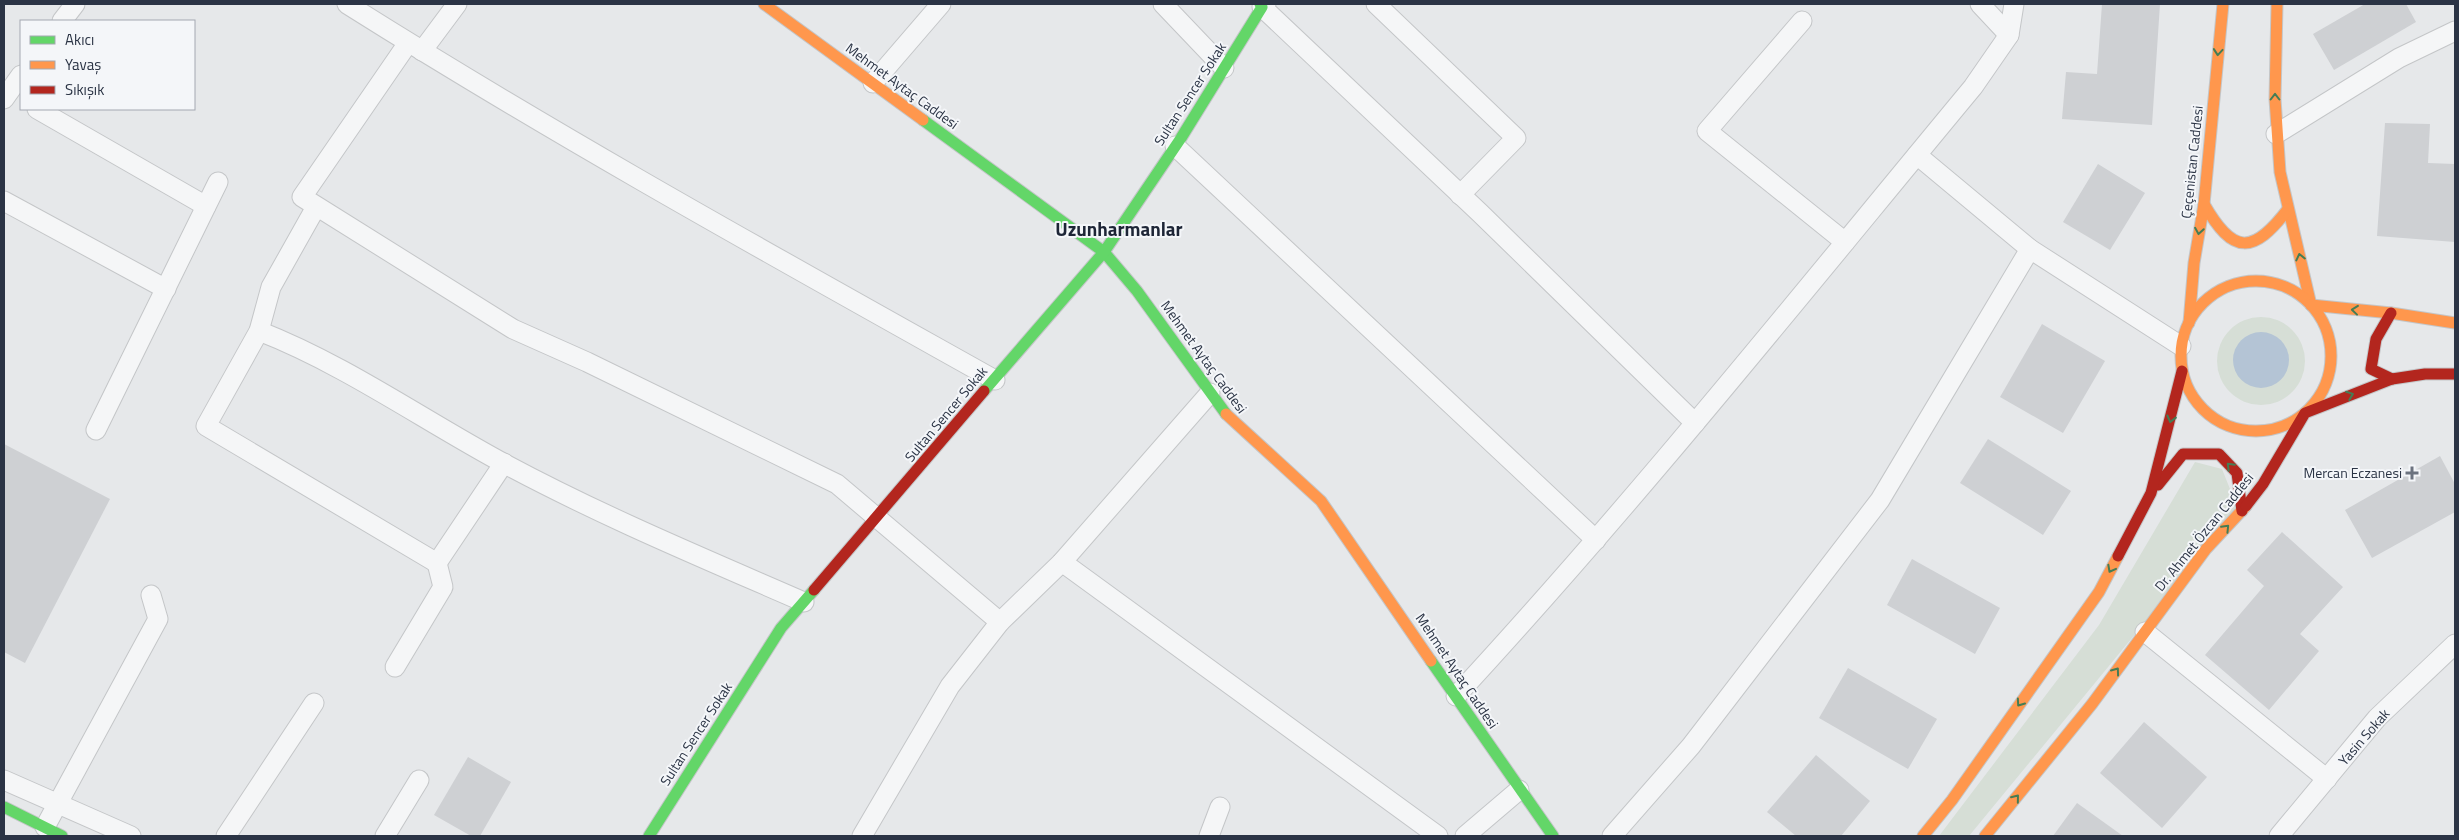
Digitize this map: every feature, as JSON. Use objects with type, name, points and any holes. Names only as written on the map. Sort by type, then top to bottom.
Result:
[{"type":"main road","name":"Mehmet Aytaç Caddesi","points":[[764,4],[1104,252],[1138,291],[1230,420],[1322,501],[1519,790],[1554,836]]},
{"type":"main road","name":"Çeçenistan Caddesi","points":[[2189,323],[2194,264],[2204,204],[2223,4]]},
{"type":"main road","name":"Sultan Sencer Sokak","points":[[649,836],[781,628],[1104,252],[1175,146],[1262,5]]},
{"type":"main road","points":[[2282,7],[2276,134],[2280,172],[2312,305],[2325,325],[2331,348],[2330,372],[2320,395],[2305,413]]},
{"type":"main road","points":[[2204,204],[2217,229],[2226,238],[2239,244],[2250,244],[2259,241],[2270,233],[2288,208]]},
{"type":"main road","points":[[2151,493],[2182,371],[2181,346],[2189,323],[2203,303],[2223,289],[2246,281],[2270,282],[2292,290],[2312,305],[2391,313],[2455,323]]},
{"type":"main road","points":[[2391,313],[2376,335],[2371,369],[2392,379]]},
{"type":"main road","points":[[2182,371],[2192,396],[2209,415],[2232,427],[2257,431],[2282,426],[2305,413],[2392,379],[2425,374],[2455,374]]},
{"type":"main road","name":"Dr. Ahmet Özcan Caddesi","points":[[1985,836],[2092,704],[2206,549],[2242,511],[2263,484],[2305,413]]},
{"type":"main road","points":[[1923,836],[1952,800],[2099,592],[2151,493],[2183,454],[2219,454],[2238,473],[2242,511]]},
{"type":"main road","points":[[4,807],[62,836]]},
{"type":"street","points":[[63,20],[75,4]]},
{"type":"street","points":[[347,4],[415,47],[695,212],[995,380]]},
{"type":"street","points":[[457,4],[415,47],[302,197],[513,329],[587,362],[837,484],[876,519],[1000,622]]},
{"type":"street","points":[[873,83],[942,4]]},
{"type":"street","points":[[1163,4],[1224,68]]},
{"type":"street","points":[[1376,4],[1516,138],[1460,195]]},
{"type":"street","points":[[1980,4],[2009,35]]},
{"type":"street","points":[[1456,696],[1596,540],[1973,87],[2009,35],[2014,4]]},
{"type":"street","points":[[1262,5],[1695,423]]},
{"type":"street","points":[[1802,21],[1707,131],[1845,242]]},
{"type":"street","points":[[2276,134],[2399,58],[2455,31]]},
{"type":"street","points":[[9,95],[20,78]]},
{"type":"street","points":[[39,110],[206,206]]},
{"type":"street","points":[[1175,146],[1596,540]]},
{"type":"street","points":[[1917,155],[2030,249],[2181,346]]},
{"type":"street","points":[[96,430],[218,182]]},
{"type":"street","points":[[4,201],[166,289]]},
{"type":"street","points":[[316,207],[272,287],[259,331],[206,426],[437,563],[443,587],[395,667]]},
{"type":"street","points":[[1612,836],[1691,746],[1880,500],[2030,249]]},
{"type":"street","points":[[259,331],[303,348],[504,463],[597,511],[804,602]]},
{"type":"street","points":[[862,836],[950,686],[1000,622],[1062,562],[1210,393]]},
{"type":"street","points":[[437,563],[504,463]]},
{"type":"street","points":[[1062,562],[1438,836]]},
{"type":"street","points":[[44,827],[158,619],[151,595]]},
{"type":"street","points":[[2145,632],[2327,779]]},
{"type":"street","name":"Yasin Sokak","points":[[2279,836],[2377,718],[2455,644]]},
{"type":"street","points":[[226,836],[314,703]]},
{"type":"street","points":[[4,780],[131,836]]},
{"type":"street","points":[[385,836],[419,780]]},
{"type":"street","points":[[1465,836],[1519,790]]},
{"type":"street","points":[[1209,836],[1220,807]]},
{"type":"shaded area","points":[[2261,317],[2278,320],[2286,324],[2298,336],[2302,344],[2305,361],[2302,378],[2298,386],[2286,398],[2278,402],[2261,405],[2244,402],[2236,398],[2224,386],[2220,378],[2217,361],[2220,344],[2224,336],[2236,324],[2244,320]]},
{"type":"shaded area","points":[[2195,462],[2222,469],[2238,509],[1969,836],[1939,836],[2099,625]]},
{"type":"water","points":[[2261,332],[2272,334],[2281,340],[2287,349],[2289,360],[2287,371],[2281,380],[2272,386],[2261,388],[2250,386],[2241,380],[2235,371],[2233,360],[2235,349],[2241,340],[2250,334]]},
{"type":"building","points":[[2102,4],[2160,4],[2152,125],[2062,119],[2066,72],[2097,74]]},
{"type":"building","points":[[2365,4],[2406,4],[2416,22],[2334,70],[2313,34]]},
{"type":"building","points":[[2385,123],[2430,124],[2428,163],[2455,164],[2455,242],[2377,236]]},
{"type":"building","points":[[2098,164],[2145,193],[2110,250],[2063,222]]},
{"type":"building","points":[[2042,324],[2105,361],[2063,433],[2000,397]]},
{"type":"building","points":[[1988,439],[2071,491],[2043,535],[1960,483]]},
{"type":"building","points":[[4,444],[110,499],[25,663],[4,652]]},
{"type":"building","points":[[2440,456],[2455,484],[2455,512],[2372,558],[2345,510]]},
{"type":"building","points":[[2282,532],[2343,587],[2300,634],[2319,651],[2269,710],[2205,655],[2264,586],[2247,570]]},
{"type":"building","points":[[1912,559],[2000,608],[1975,654],[1887,605]]},
{"type":"building","points":[[1848,668],[1937,719],[1908,769],[1819,718]]},
{"type":"building","points":[[2144,722],[2207,777],[2162,828],[2100,773]]},
{"type":"building","points":[[1816,755],[1870,801],[1841,836],[1796,836],[1767,812]]},
{"type":"building","points":[[468,757],[511,782],[480,836],[471,836],[434,815]]},
{"type":"building","points":[[2077,803],[2123,836],[2053,836]]},
{"type":"traffic: fast","points":[[984,391],[1104,252],[1181,138],[1262,7],[1260,4]]},
{"type":"traffic: fast","points":[[923,120],[1104,252],[1137,291],[1226,414]]},
{"type":"traffic: fast","points":[[649,836],[781,628],[814,590]]},
{"type":"traffic: fast","points":[[1431,661],[1553,836]]},
{"type":"traffic: fast","points":[[4,807],[62,836]]},
{"type":"traffic: slow","points":[[764,4],[923,120]]},
{"type":"traffic: slow","points":[[2189,323],[2194,263],[2204,204],[2223,4]]},
{"type":"traffic: slow","points":[[2277,4],[2275,99],[2280,172],[2311,305]]},
{"type":"traffic: slow","points":[[2204,204],[2224,233],[2234,240],[2244,243],[2254,241],[2264,235],[2288,209]]},
{"type":"traffic: slow","points":[[2256,281],[2285,287],[2309,303],[2325,327],[2331,356],[2325,385],[2309,409],[2285,425],[2256,431],[2227,425],[2203,409],[2187,385],[2181,356],[2187,327],[2203,303],[2227,287],[2256,281]]},
{"type":"traffic: slow","points":[[2311,305],[2391,313],[2455,323]]},
{"type":"traffic: slow","points":[[1226,414],[1321,501],[1431,661]]},
{"type":"traffic: slow","points":[[1985,836],[2092,704],[2206,549],[2246,506]]},
{"type":"traffic: slow","points":[[1923,836],[1952,800],[2099,592],[2118,556]]},
{"type":"traffic: jam","points":[[2391,313],[2376,339],[2371,369],[2392,379]]},
{"type":"traffic: jam","points":[[2118,556],[2151,493],[2182,371]]},
{"type":"traffic: jam","points":[[2246,506],[2263,484],[2305,413],[2392,379],[2425,374],[2455,374]]},
{"type":"traffic: jam","points":[[814,590],[984,391]]},
{"type":"traffic: jam","points":[[2158,485],[2183,454],[2219,454],[2237,473],[2242,511]]},
{"type":"place","name":"Mercan Eczanesi","points":[[2412,473]]},
{"type":"district","name":"Uzunharmanlar","points":[[1119,229]]}]
